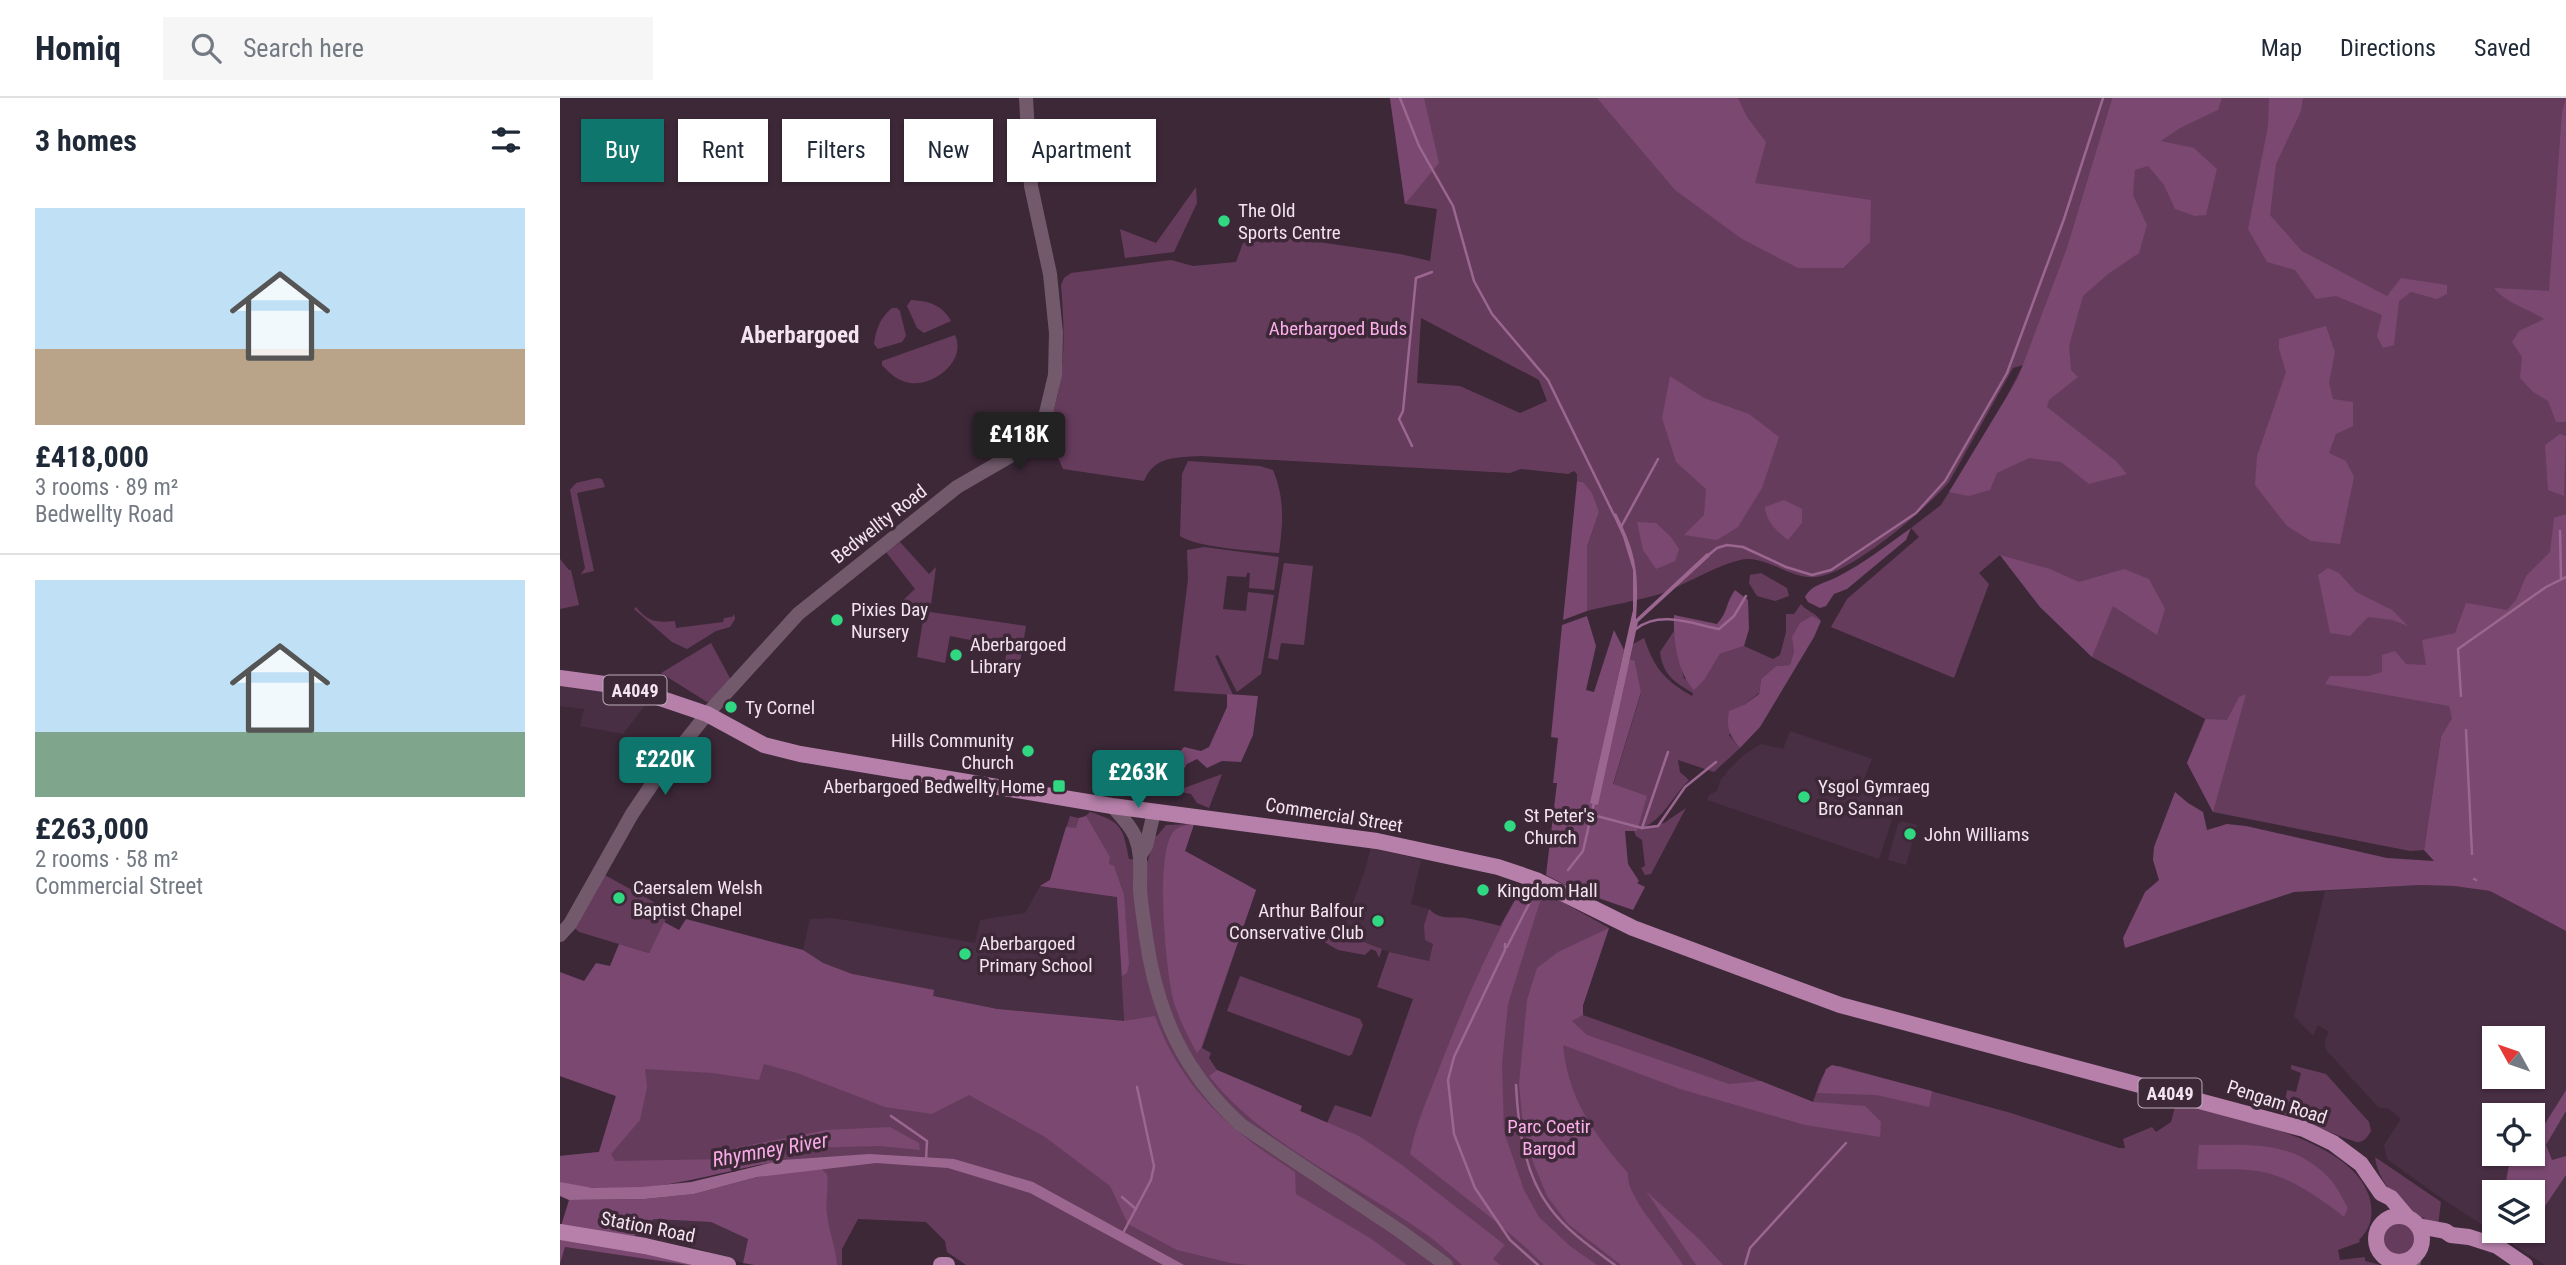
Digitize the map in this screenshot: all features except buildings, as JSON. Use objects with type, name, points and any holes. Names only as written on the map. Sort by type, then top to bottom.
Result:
[{"type":"main road","name":"A4049","points":[[560,678],[626,687],[707,714]]},
{"type":"main road","name":"Commercial Street","points":[[707,714],[764,745],[800,754],[1112,806],[1212,817],[1377,841],[1498,867],[1543,883],[1616,922],[1732,966],[1840,1004],[1936,1030]]},
{"type":"main road","name":"Pengam Road","points":[[1936,1030],[2304,1129],[2333,1143],[2361,1164],[2381,1193],[2391,1198],[2412,1222],[2451,1235],[2497,1245],[2525,1265]]},
{"type":"main road","points":[[2381,1193],[2378,1203],[2381,1226],[2376,1243],[2378,1250],[2390,1262],[2402,1262],[2416,1256],[2451,1235]]},
{"type":"main road","points":[[2381,1226],[2394,1217],[2412,1222],[2423,1238],[2416,1256]]},
{"type":"main road","name":"Station Road","points":[[560,1233],[645,1246],[728,1265]]},
{"type":"main road","points":[[941,1265],[947,1265]]},
{"type":"street","name":"Bedwellty Road","points":[[560,935],[570,924],[632,814],[659,774],[707,714],[804,608],[957,487],[1019,451],[1034,435],[1045,417],[1055,375],[1056,333],[1050,274],[1031,186],[1026,98]]},
{"type":"street","points":[[1112,806],[1135,837],[1141,854]]},
{"type":"street","points":[[1135,837],[1147,811]]},
{"type":"street","points":[[1147,811],[1146,846],[1141,854],[1140,889],[1146,937],[1159,999],[1181,1053],[1206,1090],[1241,1125],[1400,1231],[1446,1265]]},
{"type":"shaded area","points":[[1616,513],[1635,565],[1636,619],[1707,553],[1710,556],[1638,622],[1598,805],[1590,803],[1633,610],[1633,570],[1613,515]]},
{"type":"shaded area","points":[[560,686],[607,691],[643,700],[646,704],[623,734],[580,726],[584,709],[560,706]]},
{"type":"shaded area","name":"Ysgol Gymraeg Bro Sannan","points":[[1790,731],[1872,759],[1864,779],[1901,792],[1879,859],[1707,800],[1709,795],[1717,791],[1720,781],[1730,768],[1745,754],[1761,744],[1783,749]]},
{"type":"shaded area","points":[[1902,821],[1917,825],[1906,865],[1888,860],[1898,824]]},
{"type":"shaded area","points":[[1371,847],[1421,860],[1411,904],[1429,909],[1424,925],[1433,943],[1429,961],[1389,952],[1345,935],[1347,932],[1343,929]]},
{"type":"shaded area","points":[[2420,885],[2490,891],[2566,931],[2566,1265],[2545,1265],[2511,1243],[2545,1243],[2545,1180],[2482,1180],[2482,1224],[2444,1200],[2387,1159],[2384,1145],[2401,1119],[2389,1109],[2378,1107],[2326,1050],[2325,1040],[2329,1032],[2318,1025],[2313,1036],[2294,1016],[2325,891]]},
{"type":"shaded area","name":"Aberbargoed Primary School","points":[[1040,886],[1117,897],[1124,1021],[997,1009],[933,996],[934,990],[852,974],[823,963],[803,950],[810,919],[833,918],[975,943],[980,920],[1025,913]]},
{"type":"shaded area","points":[[869,1154],[954,1159],[1033,1182],[1184,1265],[1163,1265],[1030,1193],[948,1168],[876,1163],[757,1177],[694,1194],[645,1199],[569,1200],[560,1196],[560,1182],[593,1188],[642,1187],[691,1182],[783,1160]]},
{"type":"shaded area","points":[[654,1219],[711,1222],[748,1239],[743,1263],[687,1245],[634,1236]]},
{"type":"shaded area","points":[[565,1247],[677,1263],[688,1265],[560,1265]]},
{"type":"green space","name":"Aberbargoed Buds","points":[[1390,98],[2112,98],[2067,247],[2026,359],[2141,98],[2566,98],[2566,740],[2452,718],[2441,736],[2424,850],[2410,851],[2213,812],[2187,763],[2205,719],[2092,657],[2040,607],[2000,555],[1979,573],[1989,584],[1954,678],[1831,627],[1847,599],[1919,537],[1911,528],[1941,505],[1999,412],[2023,365],[2013,368],[1949,482],[1906,523],[1848,565],[1831,573],[1807,577],[1757,560],[1740,560],[1660,594],[1587,611],[1587,547],[1599,512],[1583,482],[1577,481],[1574,471],[1568,474],[1521,469],[1510,473],[1201,456],[1160,462],[1144,481],[1063,469],[1046,429],[1058,395],[1061,376],[1064,340],[1061,285],[1064,278],[1071,273],[1171,260],[1193,266],[1236,262],[1243,243],[1256,240],[1265,234],[1430,261],[1437,209],[1405,204]],"holes":[[[1421,318],[1539,380],[1547,401],[1520,413],[1460,386],[1417,383]]]},
{"type":"green space","points":[[1390,98],[1424,98],[1439,163],[1405,204]]},
{"type":"green space","points":[[1597,98],[1738,98],[1747,117],[1766,142],[1755,183],[1871,200],[1870,242],[1843,268],[1798,268],[1742,239],[1675,190]]},
{"type":"green space","points":[[2112,98],[2222,98],[2218,110],[2180,128],[2161,141],[2194,148],[2217,169],[2206,215],[2195,216],[2175,209],[2164,185],[2148,166],[2135,170],[2133,195],[2147,225],[2139,253],[2108,274],[2083,296],[2069,346],[2071,370],[2078,377],[2049,400],[2047,407],[2116,461],[2127,474],[2089,484],[2061,462],[2029,458],[1997,473],[1990,490],[1969,496],[1949,492],[2018,378],[2067,247]]},
{"type":"green space","points":[[2269,98],[2303,98],[2301,111],[2276,164],[2270,215],[2302,251],[2387,296],[2401,278],[2447,285],[2447,294],[2437,299],[2411,292],[2399,301],[2394,345],[2383,348],[2377,336],[2382,315],[2336,296],[2316,299],[2295,270],[2267,262],[2248,229],[2268,126]]},
{"type":"green space","points":[[2566,98],[2566,422],[2556,422],[2548,401],[2533,392],[2520,378],[2522,357],[2512,342],[2519,331],[2544,319],[2511,302],[2494,288],[2549,291],[2562,112]]},
{"type":"green space","points":[[1196,187],[1197,203],[1174,252],[1125,258],[1120,229],[1156,243]]},
{"type":"green space","points":[[911,300],[934,305],[951,321],[924,333],[917,328],[907,306]]},
{"type":"green space","points":[[892,308],[900,311],[906,336],[902,342],[878,349],[874,344],[877,329]]},
{"type":"green space","points":[[2326,326],[2335,352],[2329,383],[2333,399],[2353,402],[2353,426],[2336,434],[2329,453],[2346,461],[2354,477],[2340,544],[2311,541],[2287,526],[2255,485],[2257,456],[2286,372],[2279,339]]},
{"type":"green space","points":[[955,335],[956,354],[952,362],[946,370],[929,380],[919,383],[906,382],[895,377],[882,365],[882,361]]},
{"type":"green space","points":[[1670,376],[1704,398],[1749,414],[1779,437],[1762,488],[1738,527],[1717,540],[1684,535],[1704,515],[1706,489],[1676,462],[1662,418]]},
{"type":"green space","points":[[2560,434],[2566,436],[2564,496],[2548,490],[2545,445]]},
{"type":"green space","points":[[1188,461],[1260,466],[1273,470],[1280,491],[1282,511],[1279,553],[1213,546],[1180,536],[1182,474]]},
{"type":"green space","points":[[602,479],[605,487],[577,493],[594,571],[581,574],[585,568],[570,490],[576,483]]},
{"type":"green space","points":[[1577,481],[1583,482],[1592,493],[1599,512],[1587,547],[1587,611],[1563,620]]},
{"type":"green space","points":[[1784,500],[1802,509],[1802,523],[1788,540],[1770,522],[1765,507]]},
{"type":"green space","points":[[2566,514],[2566,931],[2490,891],[2420,885],[2294,892],[2125,948],[2123,938],[2145,892],[2159,880],[2153,860],[2154,847],[2175,792],[2203,812],[2207,830],[2227,824],[2246,826],[2387,858],[2434,861],[2424,850],[2441,736],[2452,718],[2449,706],[2325,684],[2330,676],[2369,676],[2382,672],[2382,655],[2395,651],[2406,664],[2426,665],[2422,640],[2455,633],[2466,603],[2507,610],[2516,600],[2526,576],[2550,552],[2554,518]]},
{"type":"green space","points":[[1637,522],[1656,523],[1671,537],[1679,549],[1675,561],[1656,569],[1643,550]]},
{"type":"green space","points":[[1911,528],[1906,540],[1847,589],[1834,594],[1826,606],[1820,608],[1808,602],[1805,597],[1811,589],[1856,566]]},
{"type":"green space","points":[[900,542],[929,574],[936,567],[930,612],[1026,626],[1018,674],[1002,673],[1007,652],[1001,646],[950,636],[945,663],[917,657],[925,608],[902,601],[915,589],[886,552]]},
{"type":"green space","points":[[1204,547],[1279,557],[1274,590],[1249,588],[1250,573],[1247,573],[1246,577],[1227,576],[1223,609],[1246,611],[1248,592],[1274,595],[1261,674],[1237,692],[1218,655],[1215,656],[1233,695],[1174,691],[1188,579],[1187,550]]},
{"type":"green space","points":[[2000,555],[2050,569],[2079,582],[2124,569],[2149,579],[2165,609],[2157,635],[2113,606],[2092,657],[2040,607]]},
{"type":"green space","points":[[560,559],[571,570],[579,605],[560,609]]},
{"type":"green space","points":[[1284,563],[1313,566],[1304,645],[1281,643],[1278,660],[1268,658]]},
{"type":"green space","points":[[2328,568],[2339,573],[2356,592],[2392,610],[2408,626],[2392,620],[2368,617],[2350,636],[2330,633],[2318,575]]},
{"type":"green space","points":[[1761,573],[1787,588],[1789,596],[1775,601],[1757,596],[1749,583],[1750,575]]},
{"type":"green space","points":[[1735,590],[1748,600],[1749,629],[1744,646],[1720,654],[1705,679],[1694,690],[1688,683],[1677,655],[1674,615],[1717,624]]},
{"type":"green space","points":[[1801,604],[1821,621],[1812,617],[1794,651],[1790,665],[1776,666],[1761,679],[1759,693],[1744,705],[1729,735],[1740,748],[1714,772],[1678,760],[1680,772],[1689,780],[1662,813],[1643,828],[1664,823],[1686,808],[1651,874],[1645,875],[1641,868],[1645,866],[1642,840],[1636,836],[1634,831],[1637,830],[1613,785],[1641,693],[1635,661],[1630,659],[1633,644],[1644,638],[1661,672],[1692,696],[1693,693],[1670,677],[1662,660],[1660,652],[1674,631],[1684,679],[1705,679],[1720,654],[1744,646],[1773,659],[1780,655],[1786,632],[1786,614],[1794,614]]},
{"type":"green space","points":[[636,607],[653,620],[675,621],[676,628],[723,622],[724,618],[734,614],[735,619],[730,627],[716,631],[687,649],[672,642],[634,609]]},
{"type":"green space","points":[[1587,616],[1596,646],[1586,690],[1594,692],[1614,630],[1624,650],[1591,802],[1630,659],[1635,661],[1641,692],[1613,784],[1647,796],[1637,831],[1625,831],[1628,864],[1639,881],[1637,883],[1645,887],[1633,910],[1575,890],[1546,875],[1557,783],[1553,783],[1558,738],[1551,737],[1562,625]]},
{"type":"green space","points":[[1812,616],[1821,621],[1814,637],[1760,727],[1740,748],[1729,731],[1729,711],[1744,705],[1759,694],[1761,679],[1776,666],[1790,665],[1794,651],[1792,637],[1800,623]]},
{"type":"green space","points":[[711,643],[731,680],[707,702],[661,673]]},
{"type":"green space","points":[[1227,694],[1258,696],[1253,735],[1241,762],[1222,761],[1207,768],[1197,759],[1187,764],[1175,784],[1152,793],[1143,781],[1184,747],[1201,751],[1209,747],[1227,707]]},
{"type":"green space","points":[[2246,694],[2213,812],[2187,763],[2206,719],[2227,720],[2239,697]]},
{"type":"green space","points":[[1222,774],[1209,808],[1197,803],[1191,794],[1176,791]]},
{"type":"green space","name":"Parc Coetir Bargod","points":[[1090,812],[1109,819],[1120,828],[1129,859],[1148,861],[1154,835],[1157,836],[1166,825],[1194,824],[1185,851],[1256,890],[1202,1048],[1211,1053],[1209,1058],[1217,1070],[1302,1106],[1300,1111],[1327,1123],[1335,1105],[1371,1117],[1374,1109],[1413,999],[1377,987],[1389,952],[1429,961],[1433,944],[1425,940],[1424,925],[1429,909],[1442,917],[1466,918],[1500,926],[1524,884],[1550,895],[1609,928],[1583,1005],[1583,1015],[1703,1058],[1813,1102],[1824,1073],[1839,1066],[2011,1113],[2119,1148],[2125,1148],[2123,1139],[2152,1127],[2156,1132],[2171,1122],[2176,1103],[2255,1123],[2314,1144],[2338,1159],[2357,1176],[2369,1196],[2371,1219],[2360,1242],[2338,1250],[2340,1260],[2365,1257],[2365,1261],[2380,1265],[966,1265],[947,1252],[945,1241],[926,1222],[858,1219],[842,1249],[842,1265],[805,1265],[762,1164],[560,1182],[560,1156],[599,1152],[616,1096],[560,1076],[772,943],[803,950],[823,963],[852,974],[934,990],[933,996],[997,1009],[1124,1021],[1117,897],[1040,886],[1050,880],[1070,816],[1082,819]]},
{"type":"green space","points":[[1086,816],[1110,857],[1109,864],[1114,866],[1124,895],[1129,964],[1127,973],[1122,976],[1117,897],[1040,886],[1050,880],[1066,827],[1076,828],[1079,818]]},
{"type":"green space","points":[[1194,824],[1185,851],[1256,890],[1197,1053],[1174,1003],[1165,942],[1163,887],[1164,863],[1174,831]]},
{"type":"green space","points":[[603,874],[670,911],[649,953],[579,932],[575,928]]},
{"type":"green space","points":[[1524,884],[1543,892],[1508,1004],[1502,1064],[1504,1132],[1524,1190],[1539,1217],[1570,1246],[1597,1265],[1544,1265],[1495,1221],[1410,1154],[1423,1109],[1459,1020],[1489,951]]},
{"type":"green space","points":[[686,919],[803,950],[823,963],[852,974],[934,990],[933,996],[997,1009],[1124,1021],[1155,1016],[1179,1066],[1194,1087],[1250,1141],[1295,1172],[1296,1194],[1370,1238],[1407,1265],[1248,1265],[1177,1250],[1128,1224],[1110,1186],[1045,1137],[969,1095],[932,1114],[885,1107],[797,1073],[764,1064],[759,1080],[712,1073],[645,1069],[647,1087],[640,1120],[611,1154],[615,1161],[783,1160],[644,1187],[616,1189],[560,1182],[560,1156],[599,1152],[616,1096],[560,1076],[560,972],[584,981],[596,963],[610,966],[619,944],[649,953],[664,922],[679,930]]},
{"type":"green space","points":[[1609,928],[1583,1005],[1583,1015],[1572,1021],[1587,1035],[1729,1084],[1761,1081],[1813,1102],[1865,1106],[1881,1122],[1880,1137],[1805,1125],[1680,1089],[1563,1045],[1570,1082],[1584,1114],[1628,1173],[1633,1194],[1683,1265],[1621,1265],[1568,1224],[1547,1196],[1533,1162],[1523,1125],[1519,1084],[1527,1000],[1537,968],[1558,952]]},
{"type":"green space","points":[[1309,933],[1345,935],[1382,949],[1379,958],[1376,951],[1371,949],[1365,955],[1338,950]]},
{"type":"green space","points":[[1240,976],[1360,1019],[1363,1025],[1352,1054],[1349,1056],[1227,1011]]},
{"type":"green space","points":[[1832,1065],[1932,1091],[1929,1107],[1876,1095],[1817,1093],[1826,1069]]},
{"type":"green space","points":[[2291,1065],[2326,1074],[2369,1122],[2371,1131],[2366,1138],[2355,1141],[2283,1114],[2287,1090],[2296,1092],[2301,1073],[2291,1069]]},
{"type":"green space","points":[[1217,1070],[1302,1106],[1300,1111],[1359,1136],[1402,1165],[1505,1245],[1493,1259],[1500,1265],[1462,1265],[1434,1240],[1402,1218],[1285,1144],[1257,1124],[1209,1076]]},
{"type":"green space","points":[[2566,1090],[2566,1111],[2546,1145],[2552,1160],[2566,1156],[2566,1175],[2545,1206],[2545,1180],[2506,1180],[2509,1166],[2545,1166],[2545,1124]]},
{"type":"green space","points":[[890,1127],[919,1143],[920,1150],[880,1146],[725,1150],[826,1130]]},
{"type":"green space","points":[[2199,1145],[2251,1145],[2283,1150],[2298,1156],[2313,1164],[2333,1183],[2348,1208],[2344,1217],[2306,1190],[2274,1175],[2247,1170],[2197,1169]]},
{"type":"green space","points":[[2375,1157],[2441,1202],[2438,1225],[2407,1207],[2389,1190]]},
{"type":"green space","points":[[820,1168],[827,1174],[827,1214],[837,1265],[743,1263],[748,1239],[711,1222],[654,1219],[634,1236],[561,1226],[569,1200],[645,1199],[694,1194],[757,1177]]},
{"type":"green space","points":[[1646,1191],[1699,1239],[1723,1265],[1696,1265]]},
{"type":"green space","points":[[2399,1222],[2411,1227],[2416,1239],[2411,1251],[2399,1256],[2387,1251],[2382,1239],[2387,1227]]},
{"type":"green space","points":[[560,1237],[710,1265],[688,1265],[565,1247],[560,1264]]},
{"type":"waterway","points":[[1400,98],[1419,146],[1453,206],[1474,281],[1492,314],[1548,380],[1614,515]]},
{"type":"waterway","points":[[1706,557],[1717,548],[1727,545],[1743,547],[1786,567],[1812,575],[1831,570],[1916,513],[1945,481],[2007,373],[2064,219],[2103,98]]},
{"type":"waterway","points":[[1412,446],[1399,419],[1403,411],[1416,278],[1432,272]]},
{"type":"waterway","points":[[1621,527],[1658,459]]},
{"type":"waterway","points":[[2560,531],[2561,579]]},
{"type":"waterway","points":[[2461,696],[2458,649],[2546,587],[2566,577]]},
{"type":"waterway","points":[[1636,629],[1645,623],[1666,619],[1719,629],[1734,616],[1746,596]]},
{"type":"waterway","points":[[2466,730],[2472,854]]},
{"type":"waterway","points":[[1642,828],[1668,752]]},
{"type":"waterway","points":[[1593,815],[1642,828],[1658,826],[1685,787],[1716,762]]},
{"type":"waterway","points":[[1568,870],[1583,851],[1594,803]]},
{"type":"waterway","points":[[1507,947],[1532,898]]},
{"type":"waterway","points":[[1505,944],[1505,950],[1454,1057],[1448,1080],[1454,1134],[1475,1188],[1510,1240],[1538,1265]]},
{"type":"waterway","points":[[1516,1085],[1524,1149],[1541,1195],[1564,1224],[1615,1265]]},
{"type":"waterway","points":[[1122,1235],[1151,1180],[1154,1166],[1137,1087]]},
{"type":"waterway","points":[[891,1116],[927,1141],[926,1160]]},
{"type":"waterway","points":[[1745,1265],[1750,1248],[1846,1143]]},
{"type":"waterway","points":[[1122,1197],[1136,1209]]},
{"type":"place","name":"The Old Sports Centre","points":[[1224,221]]},
{"type":"place","name":"Pixies Day Nursery","points":[[837,620]]},
{"type":"place","name":"Aberbargoed Library","points":[[956,655]]},
{"type":"place","name":"Ty Cornel","points":[[731,707]]},
{"type":"place","name":"Hills Community Church","points":[[1028,751]]},
{"type":"place","name":"Aberbargoed Bedwellty Home","points":[[1059,786]]},
{"type":"place","name":"Ysgol Gymraeg Bro Sannan","points":[[1804,797]]},
{"type":"place","name":"St Peter's Church","points":[[1510,826]]},
{"type":"place","name":"John Williams","points":[[1910,834]]},
{"type":"place","name":"Kingdom Hall","points":[[1483,890]]},
{"type":"place","name":"Caersalem Welsh Baptist Chapel","points":[[619,898]]},
{"type":"place","name":"Arthur Balfour Conservative Club","points":[[1378,921]]},
{"type":"place","name":"Aberbargoed Primary School","points":[[965,954]]},
{"type":"district","name":"Aberbargoed","points":[[800,335]]},
{"type":"water label","name":"Rhymney River","points":[[770,1150]]}]
